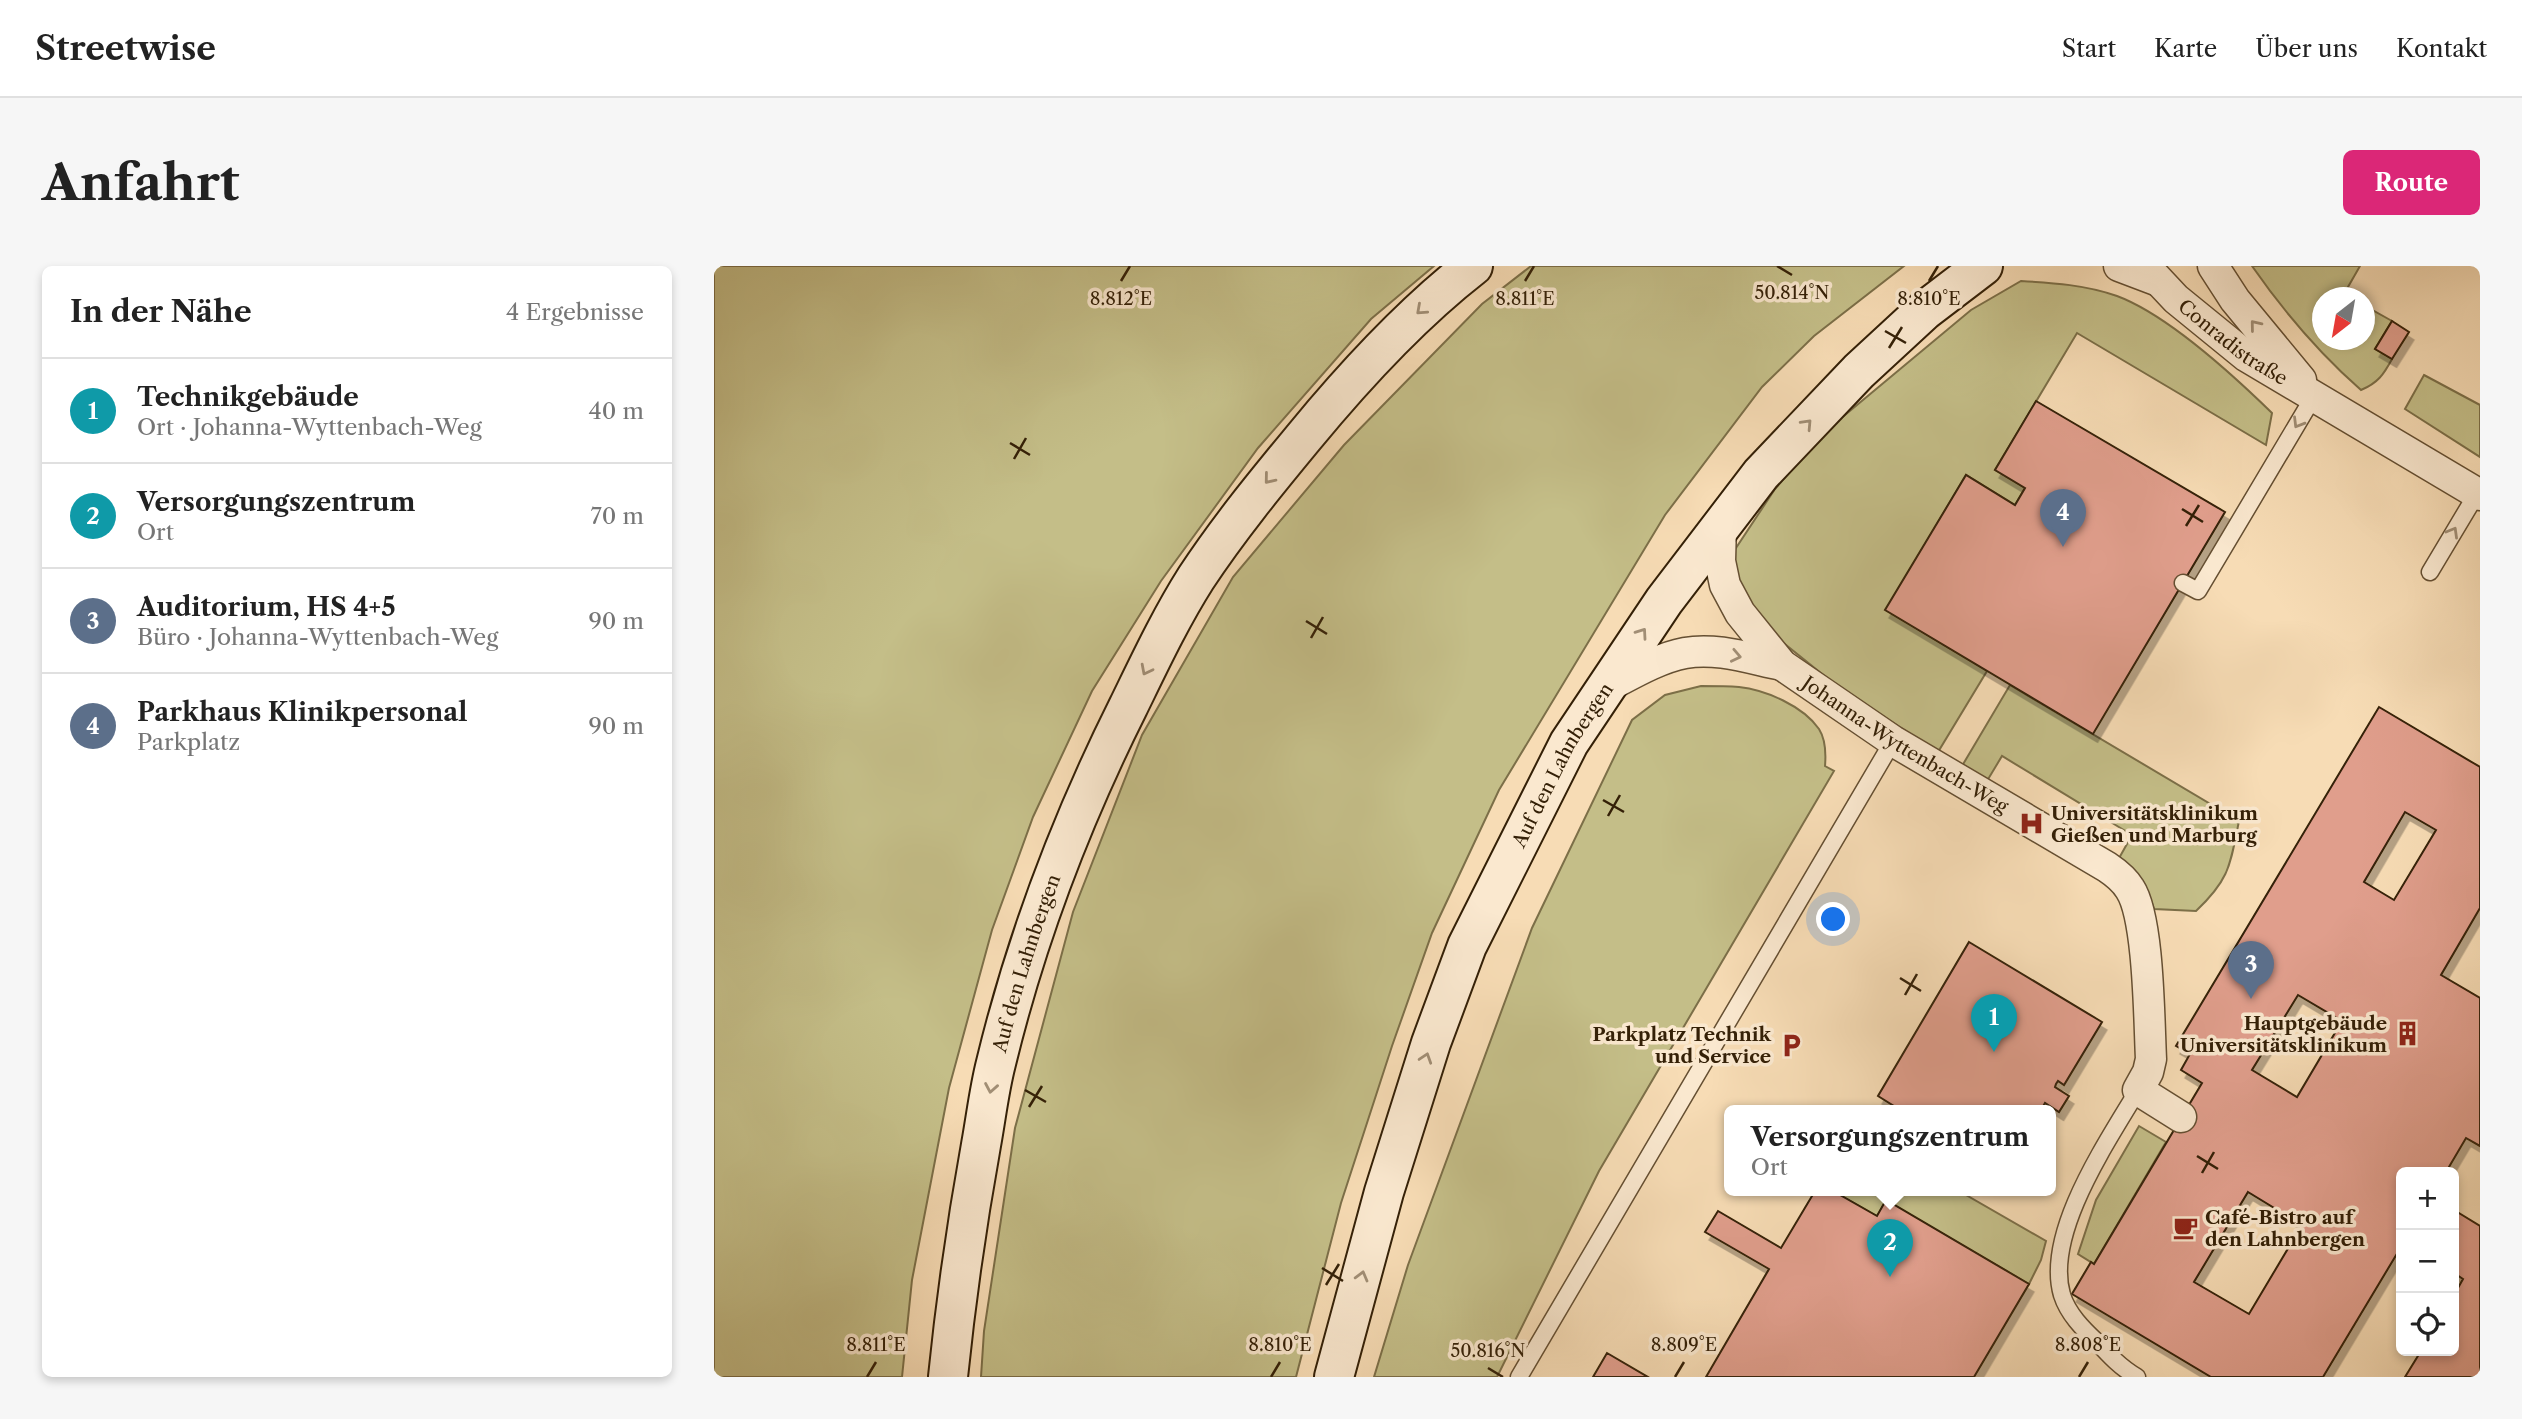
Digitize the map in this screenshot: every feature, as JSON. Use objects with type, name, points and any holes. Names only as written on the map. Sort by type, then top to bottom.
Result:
[{"type":"main road","name":"Auf den Lahnbergen","points":[[948,1377],[970,1203],[995,1066],[1035,925],[1101,760],[1194,581],[1239,516],[1327,409],[1384,348],[1414,317],[1473,266]]},
{"type":"main road","name":"Auf den Lahnbergen","points":[[1334,1377],[1408,1112],[1467,946],[1569,743],[1603,689],[1721,523],[1761,474],[1859,370],[1924,311],[1983,266]]},
{"type":"street","name":"Conradistraße","points":[[2119,266],[2150,273],[2246,356],[2479,492]]},
{"type":"street","name":"Conradistraße","points":[[2213,266],[2235,300],[2315,396]]},
{"type":"street","name":"Johanna-Wyttenbach-Weg","points":[[1721,523],[1720,561],[1725,585],[1740,613],[1782,665],[1894,741],[2107,867],[2120,876],[2131,889],[2142,921],[2151,1059],[2148,1072],[2138,1090]]},
{"type":"street","name":"Johanna-Wyttenbach-Weg","points":[[1603,689],[1648,666],[1684,653],[1716,652],[1782,665]]},
{"type":"street","points":[[2138,1090],[2181,1117]]},
{"type":"lane","points":[[2183,583],[2198,591],[2315,396]]},
{"type":"lane","points":[[2430,572],[2479,492]]},
{"type":"lane","points":[[1519,1377],[1894,741]]},
{"type":"lane","points":[[2137,1377],[2124,1370],[2069,1312],[2062,1294],[2059,1272],[2063,1243],[2082,1184],[2138,1090]]},
{"type":"shaded area","points":[[714,266],[1434,266],[1371,319],[1258,448],[1161,581],[1092,691],[1033,817],[992,930],[949,1088],[912,1280],[902,1377],[714,1377]]},
{"type":"shaded area","points":[[1531,266],[1904,266],[1814,336],[1762,387],[1665,515],[1499,790],[1432,933],[1392,1046],[1341,1203],[1296,1377],[981,1377],[984,1331],[1015,1128],[1073,912],[1142,735],[1233,577],[1344,445],[1482,304]]},
{"type":"shaded area","points":[[2252,266],[2360,266],[2348,287],[2312,287],[2312,341]]},
{"type":"shaded area","points":[[2021,281],[2094,289],[2137,305],[2199,347],[2272,413],[2266,445],[2077,333],[1995,470],[2025,488],[2015,505],[1966,475],[1886,610],[1987,671],[1938,752],[1837,686],[1766,629],[1737,595],[1732,554],[1775,489],[1827,430],[1971,310]]},
{"type":"shaded area","points":[[2375,312],[2392,321],[2375,349]]},
{"type":"shaded area","points":[[2375,349],[2392,359],[2380,378],[2361,390],[2321,350]]},
{"type":"shaded area","points":[[2424,375],[2480,405],[2480,457],[2405,409]]},
{"type":"shaded area","points":[[2010,685],[2239,821],[2227,870],[2216,890],[2196,911],[2154,909],[2140,881],[2118,860],[2132,835],[2002,756],[1987,781],[1962,766]]},
{"type":"shaded area","points":[[1701,686],[1750,689],[1794,706],[1819,729],[1824,742],[1825,766],[1834,771],[1599,1171],[1497,1377],[1374,1377],[1408,1265],[1532,928],[1632,720],[1665,695]]},
{"type":"shaded area","points":[[2139,1126],[2166,1142],[2094,1264],[2078,1254],[2096,1200]]},
{"type":"shaded area","points":[[1842,1196],[1968,1196],[2046,1241],[2041,1260],[2029,1284],[1886,1201],[1877,1216]]},
{"type":"building","points":[[2392,321],[2409,332],[2392,359],[2375,349]]},
{"type":"building","points":[[2036,401],[2225,512],[2093,734],[1885,610],[1966,475],[2015,505],[2025,488],[1995,470]]},
{"type":"building","name":"Hauptgebäude Universitätsklinikum","points":[[2379,707],[2480,767],[2480,908],[2441,975],[2480,998],[2480,1146],[2466,1138],[2449,1167],[2396,1167],[2396,1255],[2323,1377],[2211,1377],[2072,1294],[2091,1262],[2094,1264],[2202,1083],[2181,1070],[2190,1054],[2176,1046]],"holes":[[[2405,812],[2436,830],[2394,900],[2364,882]],[[2298,995],[2342,1021],[2297,1097],[2252,1070]],[[2248,1192],[2302,1225],[2249,1314],[2194,1282]]]},
{"type":"building","points":[[1969,942],[2102,1022],[2064,1085],[2058,1081],[2056,1084],[2055,1087],[2069,1096],[2059,1112],[2056,1105],[2045,1103],[1892,1105],[1878,1096]]},
{"type":"building","points":[[1812,1196],[1842,1196],[1877,1216],[1886,1200],[2029,1284],[1974,1377],[1706,1377],[1769,1269],[1705,1232],[1718,1211],[1781,1248]]},
{"type":"building","points":[[2459,1213],[2480,1226],[2480,1377],[2405,1377],[2418,1356],[2459,1356],[2459,1286],[2463,1279],[2459,1276]]},
{"type":"building","points":[[1607,1353],[1648,1377],[1593,1377]]},
{"type":"place","name":"Parkhaus Klinikpersonal","points":[[2063,547]]},
{"type":"place","name":"Universitätsklinikum Gießen und Marburg","points":[[2031,824]]},
{"type":"place","name":"Auditorium, HS 4+5","points":[[2251,999]]},
{"type":"place","name":"Hauptgebäude Universitätsklinikum","points":[[2407,1034]]},
{"type":"place","name":"Parkplatz Technik und Service","points":[[1791,1045]]},
{"type":"place","name":"Technikgebäude","points":[[1994,1052]]},
{"type":"place","name":"Café-Bistro auf den Lahnbergen","points":[[2185,1228]]},
{"type":"place","name":"Versorgungszentrum","points":[[1890,1277]]}]
